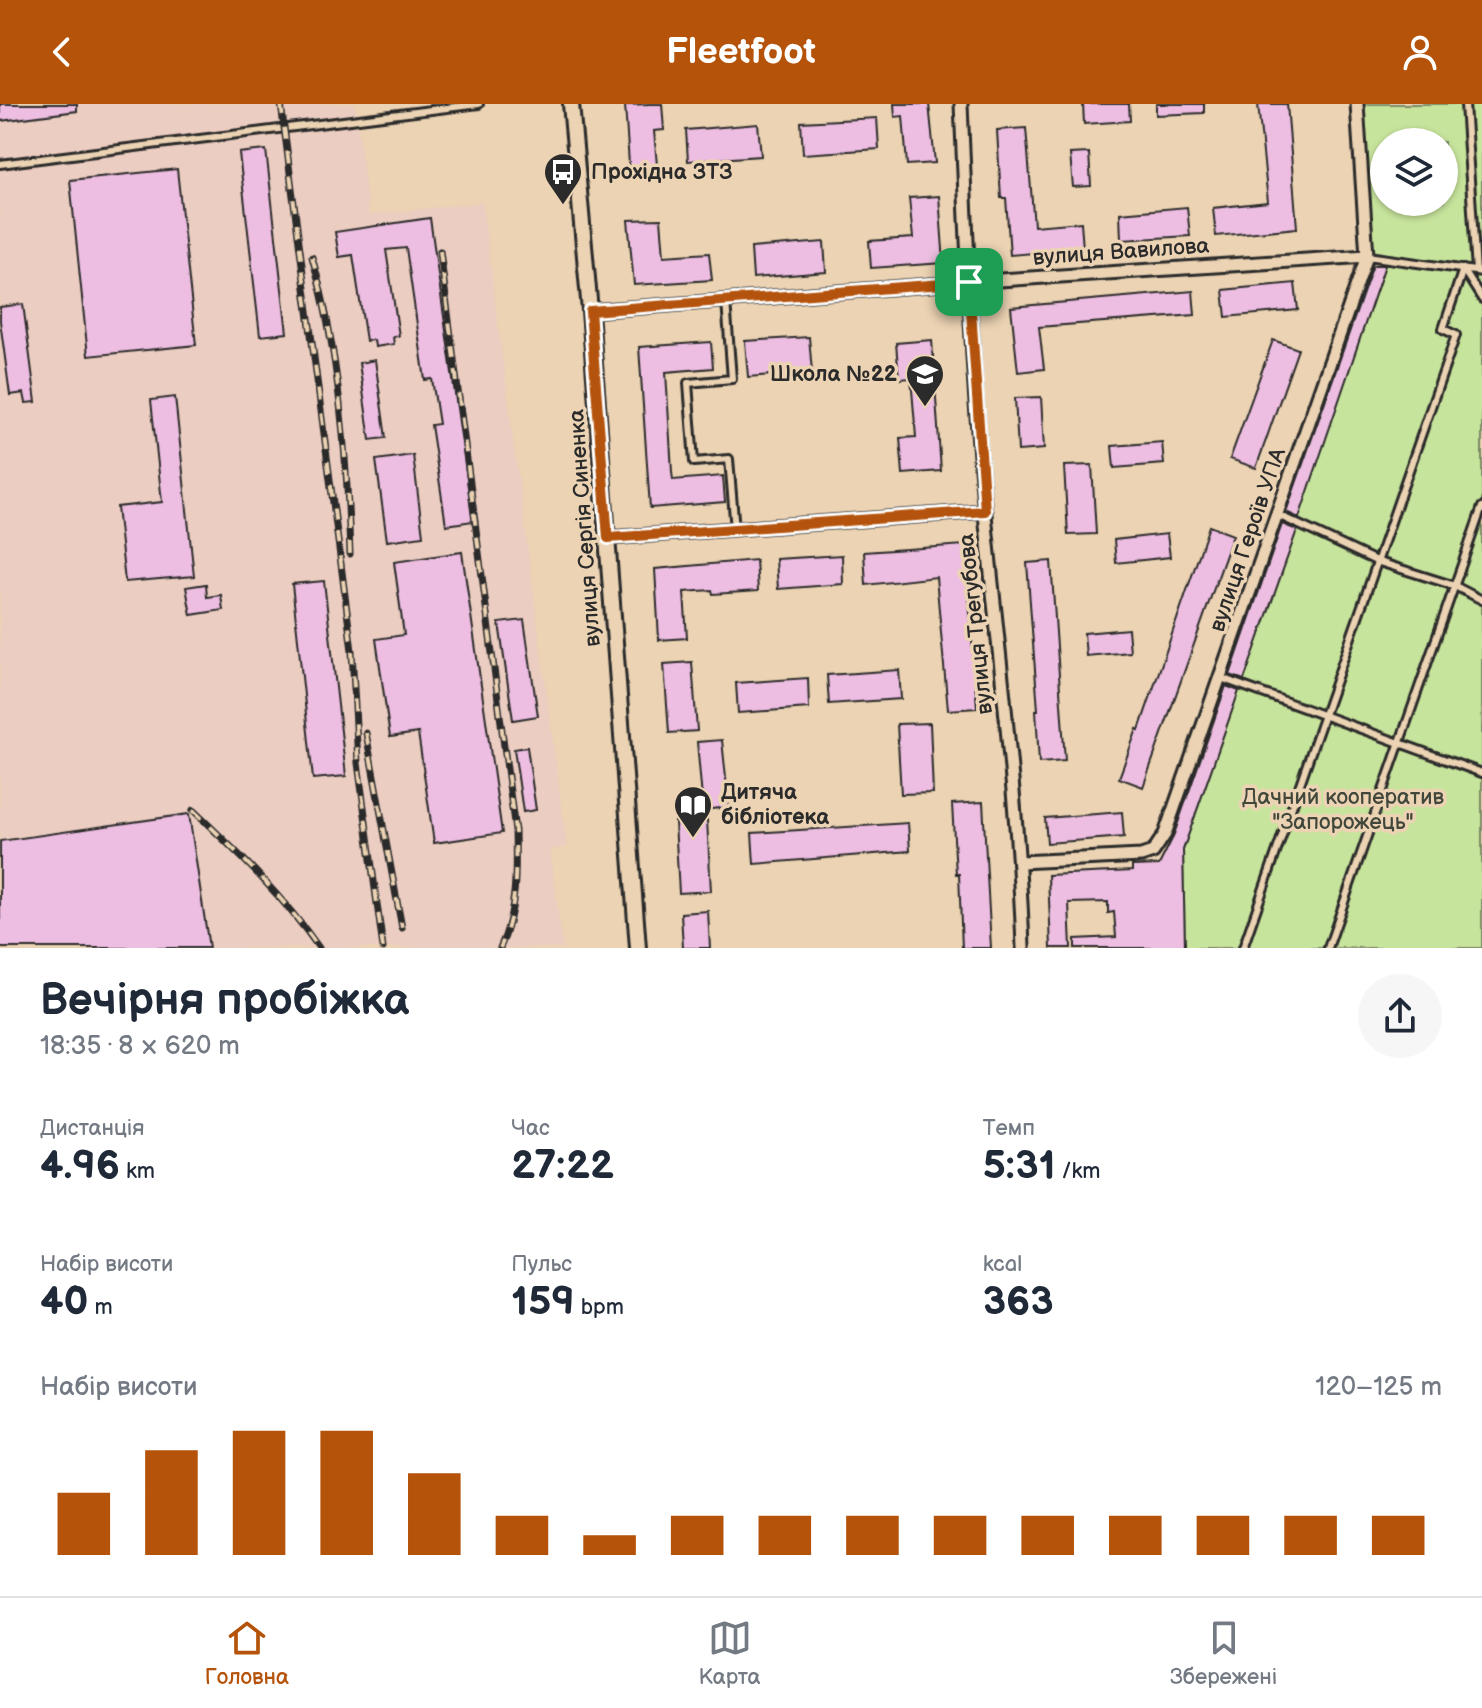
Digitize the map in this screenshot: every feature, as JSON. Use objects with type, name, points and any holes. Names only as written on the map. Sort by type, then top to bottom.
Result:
[{"type":"street","name":"вулиця Сергія Синенка","points":[[571,104],[590,311],[638,948]]},
{"type":"street","name":"вулиця Трегубова","points":[[961,104],[969,282],[985,511],[1020,862],[1023,948]]},
{"type":"street","name":"вулиця Героїв УПА","points":[[1020,862],[1141,856],[1153,852],[1160,845],[1176,809],[1367,256],[1357,104]]},
{"type":"street","name":"вулиця Вавилова","points":[[590,311],[1367,256]]},
{"type":"street","points":[[608,538],[985,511]]},
{"type":"lane","points":[[0,164],[479,104]]},
{"type":"lane","points":[[1367,256],[1479,272],[1465,104]]},
{"type":"lane","points":[[1463,269],[1482,299]]},
{"type":"lane","points":[[1243,948],[1456,335],[1443,329],[1463,269]]},
{"type":"lane","points":[[726,301],[732,379],[688,383],[694,462],[729,459],[735,530]]},
{"type":"lane","points":[[1328,948],[1482,507]]},
{"type":"lane","points":[[1278,515],[1376,561],[1455,586],[1482,600]]},
{"type":"lane","points":[[1221,678],[1482,773]]},
{"type":"shaded area","points":[[0,104],[355,104],[369,215],[482,202],[567,847],[550,850],[563,948],[0,948]]},
{"type":"green space","name":"Дачний кооператив \"Запорожець\"","points":[[1361,104],[1482,104],[1482,948],[1185,948],[1183,850],[1385,265],[1384,253],[1372,251]]},
{"type":"building","points":[[0,104],[77,104],[77,111],[0,121]]},
{"type":"building","points":[[662,104],[664,130],[654,131],[658,177],[630,179],[625,105]]},
{"type":"building","points":[[894,104],[929,104],[935,163],[907,165],[903,116],[895,117]]},
{"type":"building","points":[[1083,104],[1129,104],[1130,121],[1084,124]]},
{"type":"building","points":[[1156,104],[1204,104],[1204,113],[1156,115]]},
{"type":"building","points":[[1258,104],[1287,104],[1297,228],[1216,236],[1213,208],[1268,202]]},
{"type":"building","points":[[877,118],[879,149],[803,154],[801,122]]},
{"type":"building","points":[[758,124],[761,156],[688,161],[686,130]]},
{"type":"building","points":[[1026,128],[1034,226],[1081,222],[1083,249],[1010,255],[1006,198],[1001,198],[997,130]]},
{"type":"building","points":[[266,150],[287,333],[260,336],[239,153]]},
{"type":"building","points":[[1089,153],[1091,186],[1073,187],[1070,154]]},
{"type":"building","points":[[177,169],[196,345],[88,356],[70,180]]},
{"type":"building","points":[[939,196],[944,263],[871,268],[869,241],[913,238],[909,198]]},
{"type":"building","points":[[1187,207],[1190,236],[1121,240],[1120,213]]},
{"type":"building","points":[[430,218],[473,521],[446,525],[431,425],[439,424],[432,379],[425,380],[406,248],[386,250],[399,336],[393,337],[394,344],[375,347],[374,340],[366,341],[353,255],[339,257],[335,232]]},
{"type":"building","points":[[661,219],[664,256],[709,253],[712,280],[634,285],[628,220]]},
{"type":"building","points":[[824,242],[826,272],[753,278],[751,248]]},
{"type":"building","points":[[1373,265],[1385,265],[1299,518],[1286,512]]},
{"type":"building","points":[[1295,283],[1298,310],[1226,317],[1223,290]]},
{"type":"building","points":[[1193,291],[1195,315],[1039,327],[1044,369],[1018,372],[1011,307]]},
{"type":"building","points":[[23,304],[36,402],[26,403],[24,393],[10,395],[0,321],[0,307]]},
{"type":"building","points":[[809,337],[812,372],[748,377],[745,341]]},
{"type":"building","name":"Школа №22","points":[[932,340],[941,471],[903,474],[900,438],[916,437],[911,378],[899,379],[896,343]]},
{"type":"building","points":[[1273,340],[1298,349],[1256,468],[1230,459]]},
{"type":"building","points":[[711,342],[713,368],[666,372],[672,472],[673,480],[723,476],[725,502],[650,508],[639,347]]},
{"type":"building","points":[[375,360],[386,438],[370,440],[359,363]]},
{"type":"building","points":[[175,397],[194,576],[125,582],[117,507],[162,502],[151,400]]},
{"type":"building","points":[[1041,397],[1044,449],[1018,451],[1015,398]]},
{"type":"building","points":[[1162,442],[1164,464],[1114,468],[1112,446]]},
{"type":"building","points":[[413,455],[423,536],[387,541],[376,460]]},
{"type":"building","points":[[1092,465],[1096,534],[1068,535],[1064,466]]},
{"type":"building","points":[[1282,524],[1297,530],[1244,680],[1230,675]]},
{"type":"building","points":[[1209,526],[1233,535],[1143,787],[1119,778],[1139,730]]},
{"type":"building","points":[[1167,534],[1170,557],[1116,563],[1114,540]]},
{"type":"building","points":[[965,545],[977,708],[948,710],[936,577],[866,585],[864,552]]},
{"type":"building","points":[[462,552],[502,833],[434,843],[418,733],[390,737],[376,639],[404,635],[394,562]]},
{"type":"building","points":[[842,555],[843,584],[778,589],[776,559]]},
{"type":"building","points":[[756,560],[758,591],[684,592],[687,638],[659,640],[655,569]]},
{"type":"building","points":[[1051,561],[1065,761],[1039,763],[1027,563]]},
{"type":"building","points":[[324,581],[346,776],[313,779],[292,584]]},
{"type":"building","points":[[206,584],[207,597],[221,595],[223,610],[191,615],[186,587]]},
{"type":"building","points":[[524,620],[538,716],[513,720],[499,623]]},
{"type":"building","points":[[1128,629],[1130,652],[1086,656],[1084,633]]},
{"type":"building","points":[[692,662],[697,731],[669,733],[664,664]]},
{"type":"building","points":[[899,670],[901,699],[829,704],[827,675]]},
{"type":"building","points":[[808,678],[809,708],[738,713],[736,683]]},
{"type":"building","points":[[1226,686],[1239,691],[1183,850],[1185,948],[1075,948],[1075,939],[1116,937],[1114,912],[1108,913],[1108,902],[1069,903],[1071,948],[1051,948],[1048,875],[1132,871],[1132,866],[1159,865],[1173,837]]},
{"type":"building","points":[[930,723],[933,793],[901,794],[897,724]]},
{"type":"building","points":[[722,740],[729,807],[703,810],[697,742]]},
{"type":"building","points":[[527,747],[536,810],[523,812],[514,749]]},
{"type":"building","points":[[983,802],[991,948],[962,948],[952,804]]},
{"type":"building","points":[[1122,812],[1124,837],[1047,843],[1045,818]]},
{"type":"building","points":[[189,814],[209,948],[0,948],[0,841]]},
{"type":"building","points":[[707,820],[711,891],[679,893],[675,822]]},
{"type":"building","points":[[908,823],[910,851],[754,864],[752,833]]},
{"type":"building","points":[[708,911],[710,948],[683,948],[681,913]]},
{"type":"railway","points":[[281,104],[352,651],[358,763],[383,948]]},
{"type":"railway","points":[[440,251],[515,831],[512,906],[500,948]]},
{"type":"railway","points":[[312,257],[329,329],[340,404],[350,554]]},
{"type":"railway","points":[[366,733],[402,928]]},
{"type":"railway","points":[[193,810],[244,859],[319,948]]},
{"type":"place","name":"Прохідна ЗТЗ","points":[[563,206]]},
{"type":"place","name":"Школа №22","points":[[925,408]]},
{"type":"place","name":"Дитяча бібліотека","points":[[693,839]]},
{"type":"route","points":[[969,282],[985,511],[608,538],[590,311],[969,282]]}]
